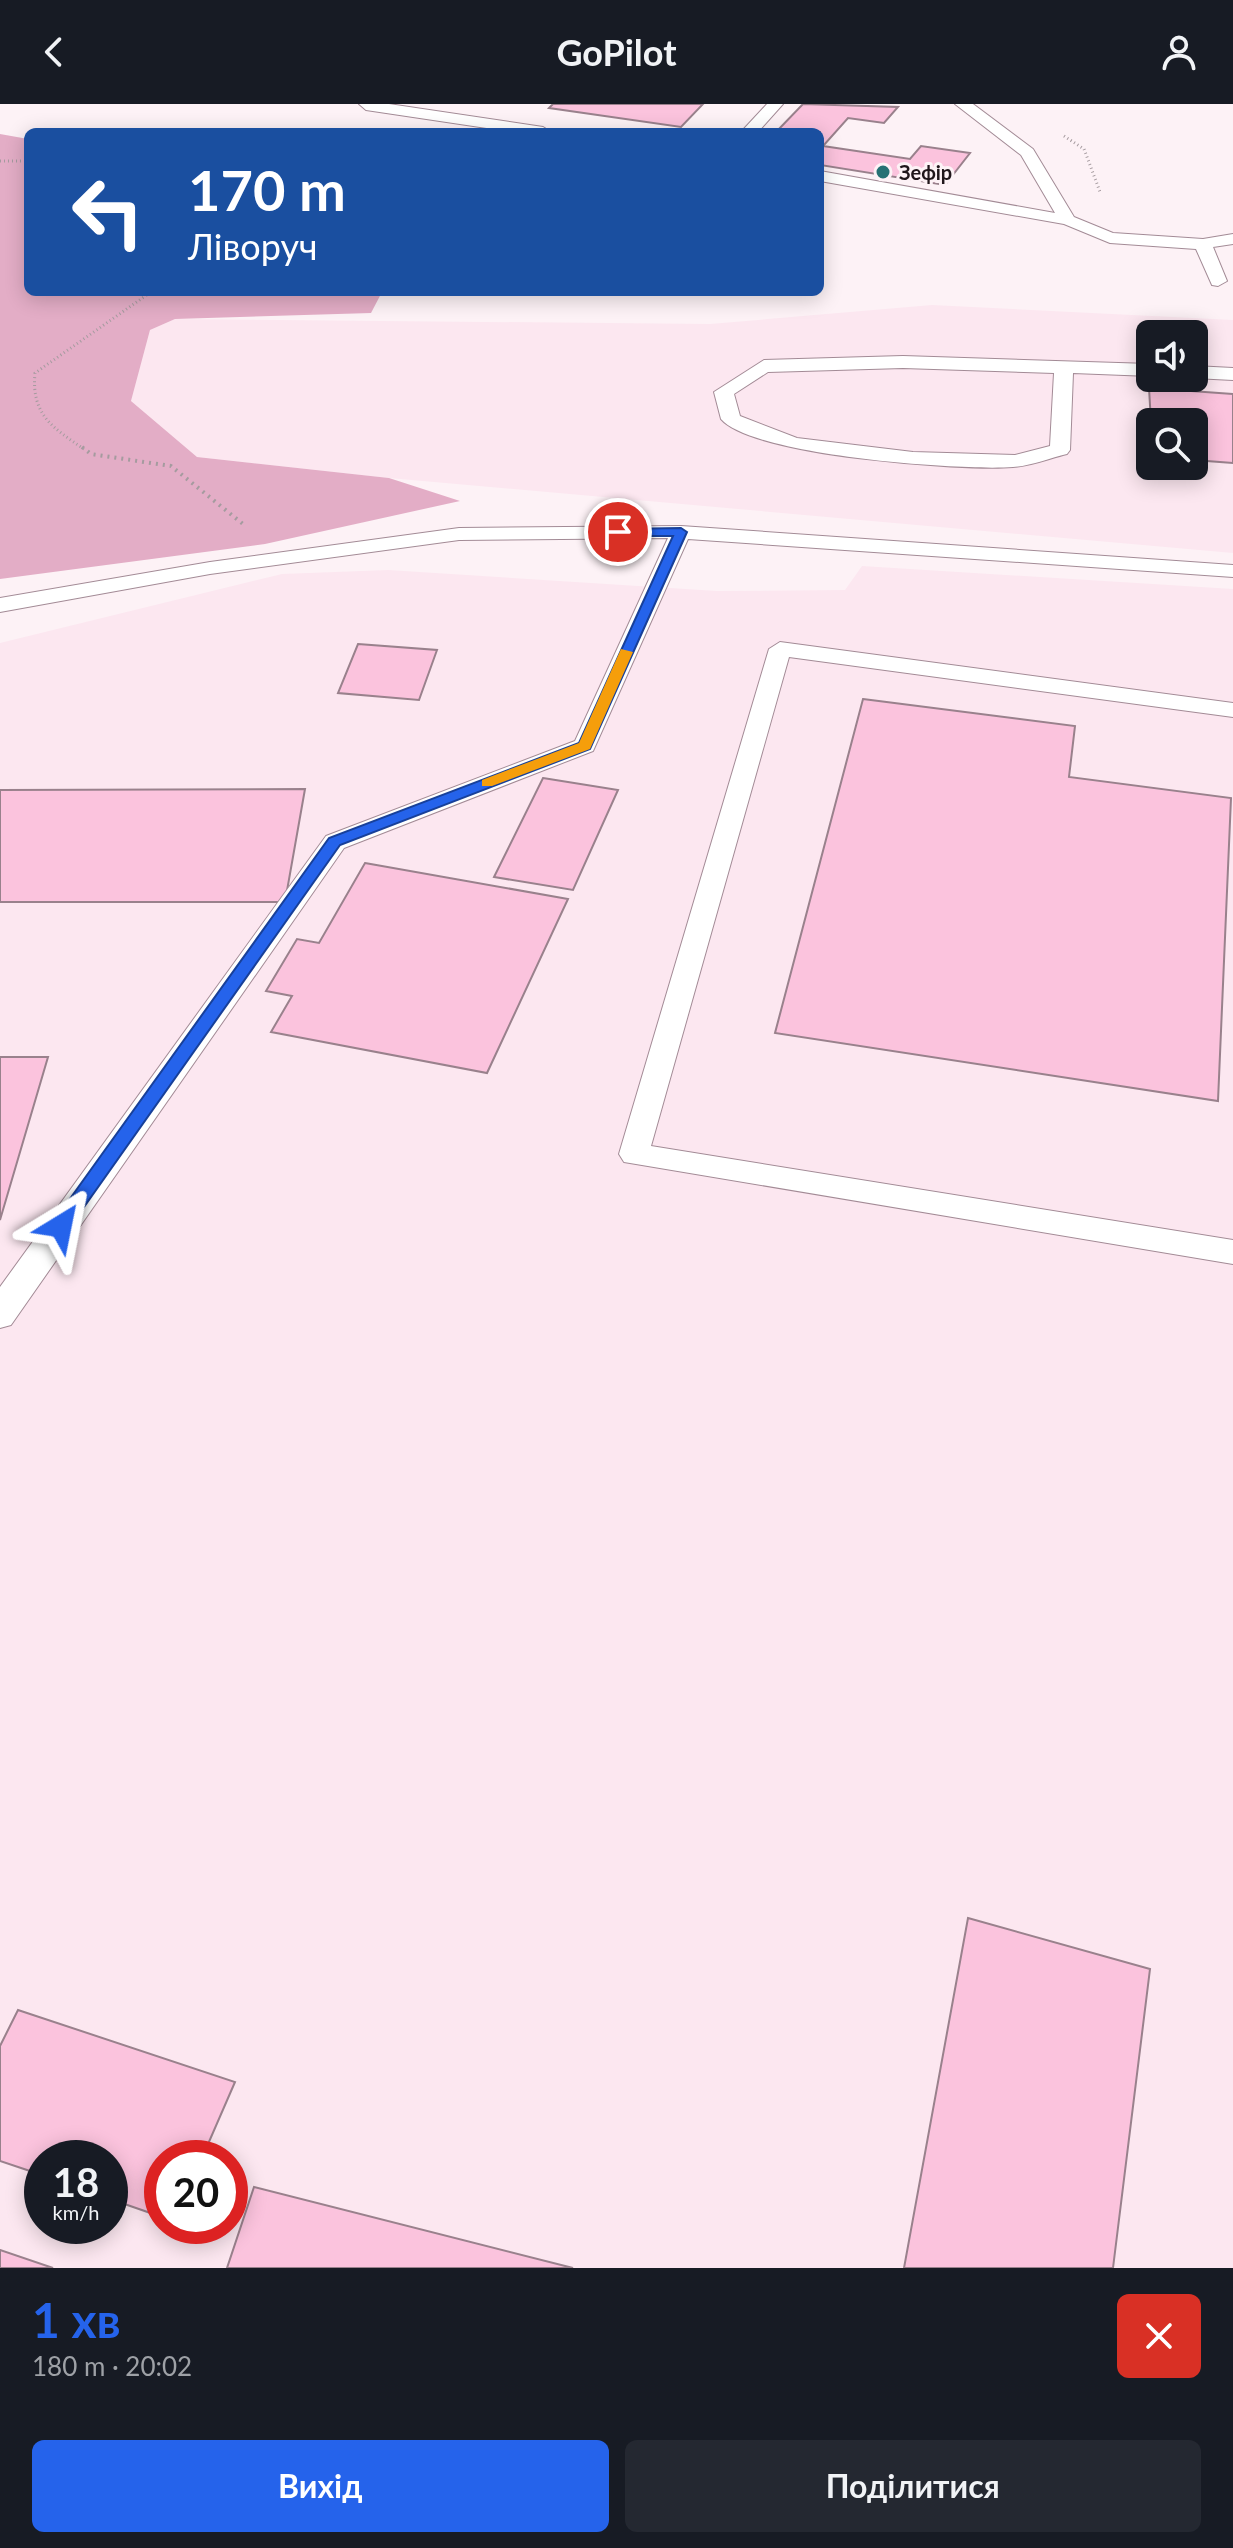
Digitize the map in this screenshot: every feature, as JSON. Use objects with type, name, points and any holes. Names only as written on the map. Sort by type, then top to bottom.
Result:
[{"type":"lane","points":[[753,128],[775,104]]},
{"type":"lane","points":[[963,104],[1027,152],[1068,220]]},
{"type":"lane","points":[[366,105],[517,128]]},
{"type":"lane","points":[[824,177],[1068,220],[1110,238],[1203,244],[1233,239]]},
{"type":"lane","points":[[1203,244],[1218,281]]},
{"type":"lane","points":[[1064,367],[1060,450],[1015,461],[913,458],[793,443],[731,419],[724,392],[764,366],[903,362],[1064,367],[1136,370]]},
{"type":"lane","points":[[1208,373],[1233,374]]},
{"type":"lane","points":[[0,1316],[6,1303],[335,842],[585,746],[681,532]]},
{"type":"lane","points":[[0,605],[265,560],[459,534],[681,532],[1233,571]]},
{"type":"lane","points":[[1233,710],[780,649],[634,1154],[1233,1252]]},
{"type":"path","points":[[0,161],[24,161]]},
{"type":"path","points":[[145,296],[35,373],[33,394],[49,425],[91,454],[171,466],[249,528],[265,560]]},
{"type":"shaded area","points":[[0,134],[24,138],[24,296],[380,296],[371,313],[175,319],[150,330],[131,401],[197,457],[389,478],[460,501],[265,544],[0,579]]},
{"type":"shaded area","points":[[932,305],[1233,320],[1233,553],[389,478],[197,457],[131,401],[150,330],[175,319],[710,324]]},
{"type":"shaded area","points":[[862,566],[1233,589],[1233,2268],[0,2268],[0,643],[282,574],[388,570],[717,591],[845,590]]},
{"type":"building","points":[[553,104],[703,104],[681,127],[549,108]]},
{"type":"building","points":[[803,104],[898,107],[884,123],[848,118],[824,145],[824,128],[780,128]]},
{"type":"building","points":[[824,146],[910,159],[921,146],[970,153],[945,185],[824,166]]},
{"type":"building","points":[[1149,392],[1233,394],[1233,463],[1208,461],[1208,408],[1150,408]]},
{"type":"building","points":[[358,644],[437,650],[419,700],[338,693]]},
{"type":"building","points":[[863,699],[1075,726],[1069,777],[1231,798],[1218,1101],[775,1033]]},
{"type":"building","points":[[543,778],[618,790],[573,890],[494,877]]},
{"type":"building","points":[[305,789],[285,902],[0,902],[0,790]]},
{"type":"building","points":[[365,863],[568,899],[487,1073],[271,1032],[292,996],[266,991],[297,939],[319,943]]},
{"type":"building","points":[[0,1057],[48,1057],[0,1220]]},
{"type":"building","points":[[968,1918],[1150,1969],[1113,2268],[904,2268]]},
{"type":"building","points":[[18,2010],[235,2082],[210,2140],[144,2140],[144,2211],[128,2205],[128,2140],[24,2140],[24,2169],[0,2161],[0,2046]]},
{"type":"building","points":[[254,2187],[573,2268],[227,2268],[235,2244],[248,2244],[248,2205]]},
{"type":"building","points":[[0,2250],[53,2268],[0,2268]]},
{"type":"slow traffic","points":[[487,783],[585,746],[626,652]]},
{"type":"place","name":"Зефір","points":[[883,172]]},
{"type":"route","points":[[61,1226],[335,842],[585,746],[655,584],[681,532],[618,532]]}]
